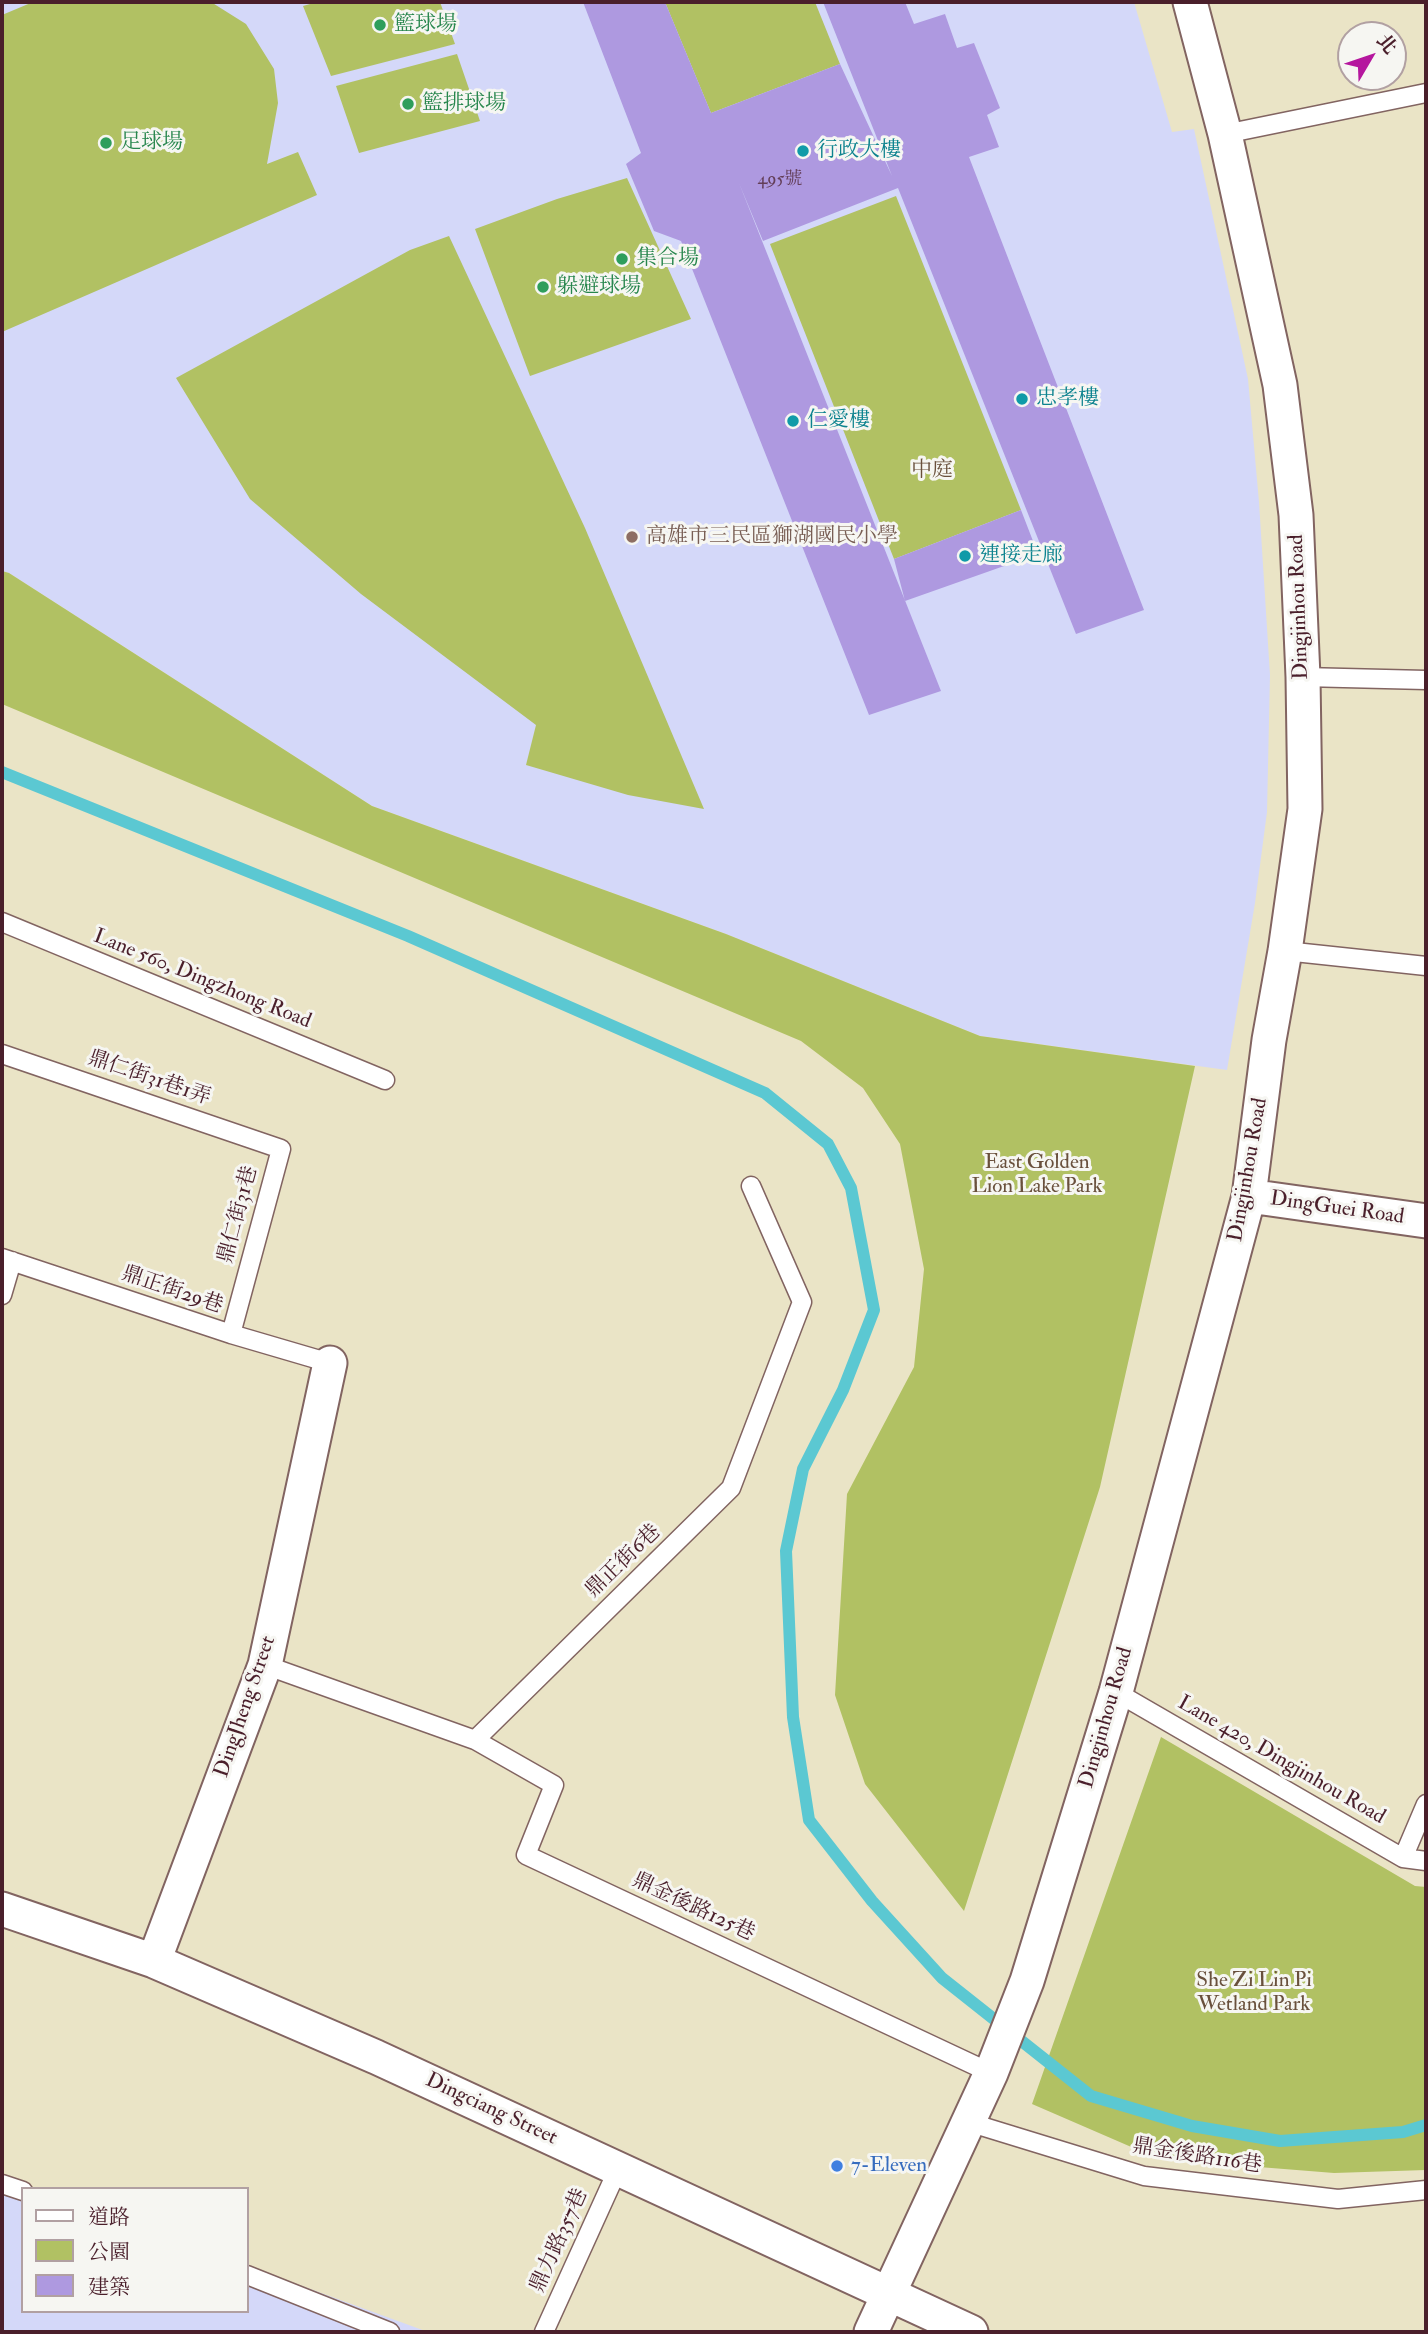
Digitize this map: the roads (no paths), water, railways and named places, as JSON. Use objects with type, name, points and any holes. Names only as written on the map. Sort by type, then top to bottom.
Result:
[{"type":"street","name":"Dingjinhou Road","points":[[871,2332],[991,2073],[1027,1981],[1116,1692],[1249,1196],[1269,1040],[1285,951],[1305,809],[1296,515],[1280,385],[1225,134],[1190,2]]},
{"type":"street","name":"DingGuei Road","points":[[1249,1196],[1426,1221]]},
{"type":"street","name":"DingJheng Street","points":[[154,1961],[265,1665],[330,1363]]},
{"type":"street","name":"Dingciang Street","points":[[2,1909],[154,1961],[376,2057],[971,2332]]},
{"type":"lane","points":[[1225,134],[1426,93]]},
{"type":"lane","points":[[1303,677],[1426,680]]},
{"type":"lane","name":"Lane 560, Dingzhong Road","points":[[2,922],[385,1080]]},
{"type":"lane","points":[[1285,951],[1426,966]]},
{"type":"lane","name":"鼎仁街31巷1弄","points":[[2,1054],[281,1149]]},
{"type":"lane","name":"鼎仁街31巷","points":[[231,1334],[281,1149]]},
{"type":"lane","name":"鼎正街6巷","points":[[475,1740],[731,1488],[802,1302],[751,1186]]},
{"type":"lane","points":[[2,1295],[7,1259]]},
{"type":"lane","name":"鼎正街29巷","points":[[7,1259],[231,1334],[330,1363]]},
{"type":"lane","points":[[265,1665],[475,1740]]},
{"type":"lane","name":"Lane 420, Dingjinhou Road","points":[[1116,1692],[1403,1858],[1426,1861]]},
{"type":"lane","name":"鼎金後路125巷","points":[[475,1740],[554,1785],[526,1855],[991,2073]]},
{"type":"lane","points":[[1403,1858],[1426,1804]]},
{"type":"lane","name":"鼎金後路116巷","points":[[968,2122],[1144,2176],[1338,2199],[1426,2190]]},
{"type":"lane","name":"鼎力路357巷","points":[[544,2332],[618,2169]]},
{"type":"lane","points":[[2,2183],[21,2190]]},
{"type":"lane","points":[[248,2275],[390,2332]]},
{"type":"waterway","points":[[2,772],[408,936],[765,1093],[828,1144],[851,1188],[874,1310],[843,1390],[803,1469],[786,1551],[793,1717],[809,1820],[872,1901],[942,1978],[1091,2096],[1192,2126],[1280,2141],[1403,2132],[1426,2125]]},
{"type":"place","name":"籃球場","points":[[380,25]]},
{"type":"place","name":"籃排球場","points":[[408,104]]},
{"type":"place","name":"足球場","points":[[106,143]]},
{"type":"place","name":"行政大樓","points":[[803,151]]},
{"type":"place","name":"集合場","points":[[622,259]]},
{"type":"place","name":"躲避球場","points":[[543,287]]},
{"type":"place","name":"忠孝樓","points":[[1022,399]]},
{"type":"place","name":"仁愛樓","points":[[793,421]]},
{"type":"place","name":"高雄市三民區獅湖國民小學","points":[[632,537]]},
{"type":"place","name":"連接走廊","points":[[965,556]]},
{"type":"place","name":"7-Eleven","points":[[837,2166]]},
{"type":"park label","name":"中庭","points":[[932,471]]},
{"type":"park label","name":"East Golden Lion Lake Park","points":[[1037,1175]]},
{"type":"park label","name":"She Zi Lin Pi Wetland Park","points":[[1254,1993]]}]
